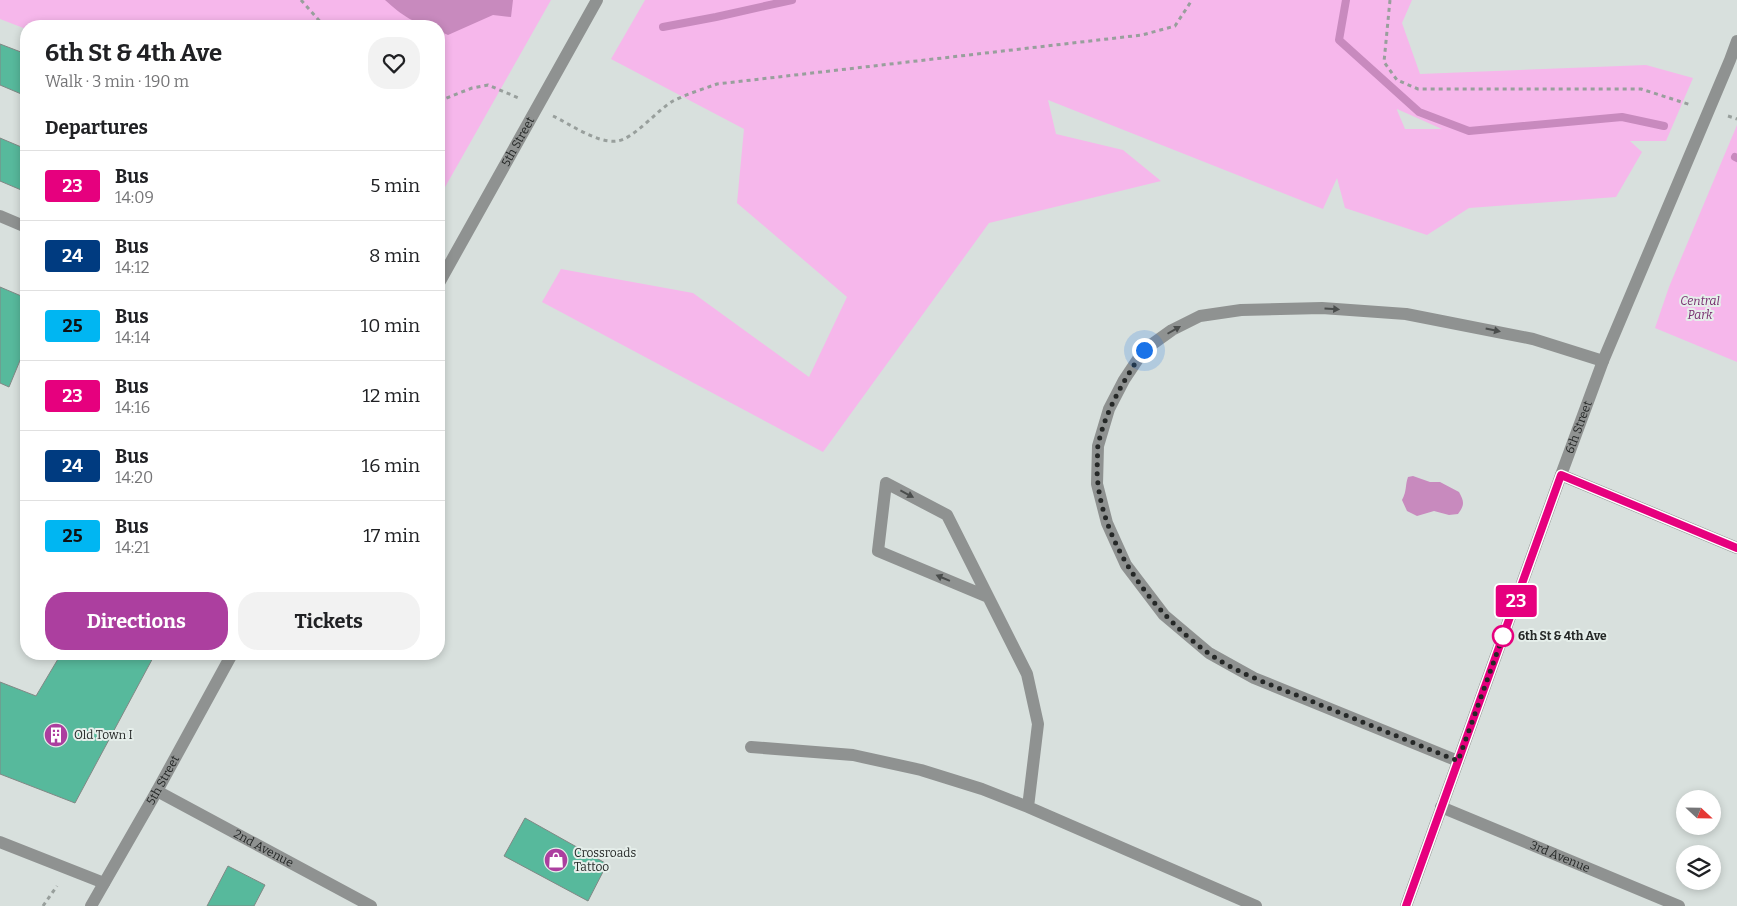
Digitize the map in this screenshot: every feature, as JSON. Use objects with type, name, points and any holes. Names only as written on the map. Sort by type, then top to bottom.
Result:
[{"type":"street","name":"5th Street","points":[[445,272],[597,0]]},
{"type":"street","name":"6th Street","points":[[1406,906],[1603,361],[1737,40]]},
{"type":"street","points":[[0,216],[20,224]]},
{"type":"street","points":[[1458,761],[1254,678],[1209,653],[1164,615],[1126,565],[1107,523],[1097,484],[1098,446],[1109,409],[1124,380],[1144,350],[1172,330],[1200,316],[1240,310],[1322,308],[1406,314],[1533,339],[1603,361]]},
{"type":"street","points":[[1561,475],[1737,548]]},
{"type":"street","points":[[988,597],[878,551],[886,483],[947,515],[1027,674],[1038,724],[1028,807]]},
{"type":"street","name":"5th Street","points":[[91,906],[229,660]]},
{"type":"street","points":[[751,747],[853,755],[921,770],[982,789],[1028,807],[1256,906]]},
{"type":"street","name":"2nd Avenue","points":[[157,791],[371,906]]},
{"type":"street","name":"3rd Avenue","points":[[1441,807],[1679,906]]},
{"type":"street","points":[[0,842],[104,883]]},
{"type":"path","points":[[301,0],[319,20]]},
{"type":"path","points":[[445,99],[472,88],[488,85],[510,93],[599,140],[618,141],[637,132],[653,115],[674,101],[717,84],[1142,35],[1175,26],[1192,0]]},
{"type":"path","points":[[1390,0],[1384,62],[1397,80],[1418,88],[1642,89],[1737,119]]},
{"type":"path","points":[[43,906],[57,887]]},
{"type":"green space","points":[[0,0],[551,0],[445,187],[445,20],[20,20],[20,27],[0,19]]},
{"type":"green space","points":[[645,0],[1412,0],[1402,23],[1420,74],[1646,65],[1693,78],[1666,141],[1630,141],[1642,152],[1616,197],[1469,208],[1427,235],[1345,208],[1337,178],[1323,209],[1048,100],[1056,134],[1123,150],[1161,181],[989,223],[823,452],[542,302],[561,269],[693,293],[809,377],[847,297],[737,203],[744,129],[611,59]],"holes":[[[1397,109],[1442,129],[1405,129]]]},
{"type":"green space","name":"Central Park","points":[[1737,125],[1737,362],[1655,328],[1669,287]]},
{"type":"shaded area","points":[[385,0],[513,0],[511,17],[493,15],[448,35],[445,34],[445,20],[411,20]]},
{"type":"shaded area","points":[[1413,476],[1430,482],[1440,482],[1459,492],[1463,503],[1458,514],[1449,515],[1434,511],[1417,516],[1407,511],[1402,500],[1408,477]]},
{"type":"building","points":[[0,44],[20,52],[20,93],[0,85]]},
{"type":"building","points":[[0,138],[20,146],[20,189],[0,181]]},
{"type":"building","points":[[0,287],[20,295],[20,360],[9,387],[0,383]]},
{"type":"building","name":"Old Town I","points":[[57,660],[152,660],[75,803],[0,774],[0,682],[36,696]]},
{"type":"building","name":"Crossroads Tattoo","points":[[525,818],[607,864],[588,901],[504,856]]},
{"type":"building","points":[[228,866],[265,885],[254,906],[207,906]]},
{"type":"waterway","points":[[663,27],[792,0]]},
{"type":"waterway","points":[[1346,0],[1339,40],[1419,112],[1469,131],[1622,117],[1664,126]]},
{"type":"bus line","name":"23","points":[[1406,906],[1561,475],[1737,548]]},
{"type":"place","name":"6th St & 4th Ave","points":[[1503,636]]},
{"type":"place","name":"Old Town I","points":[[56,735]]},
{"type":"place","name":"Crossroads Tattoo","points":[[556,860]]},
{"type":"route","points":[[1144,350],[1124,380],[1109,409],[1098,446],[1097,484],[1107,523],[1126,565],[1164,615],[1209,653],[1254,678],[1458,761],[1503,636]]}]
